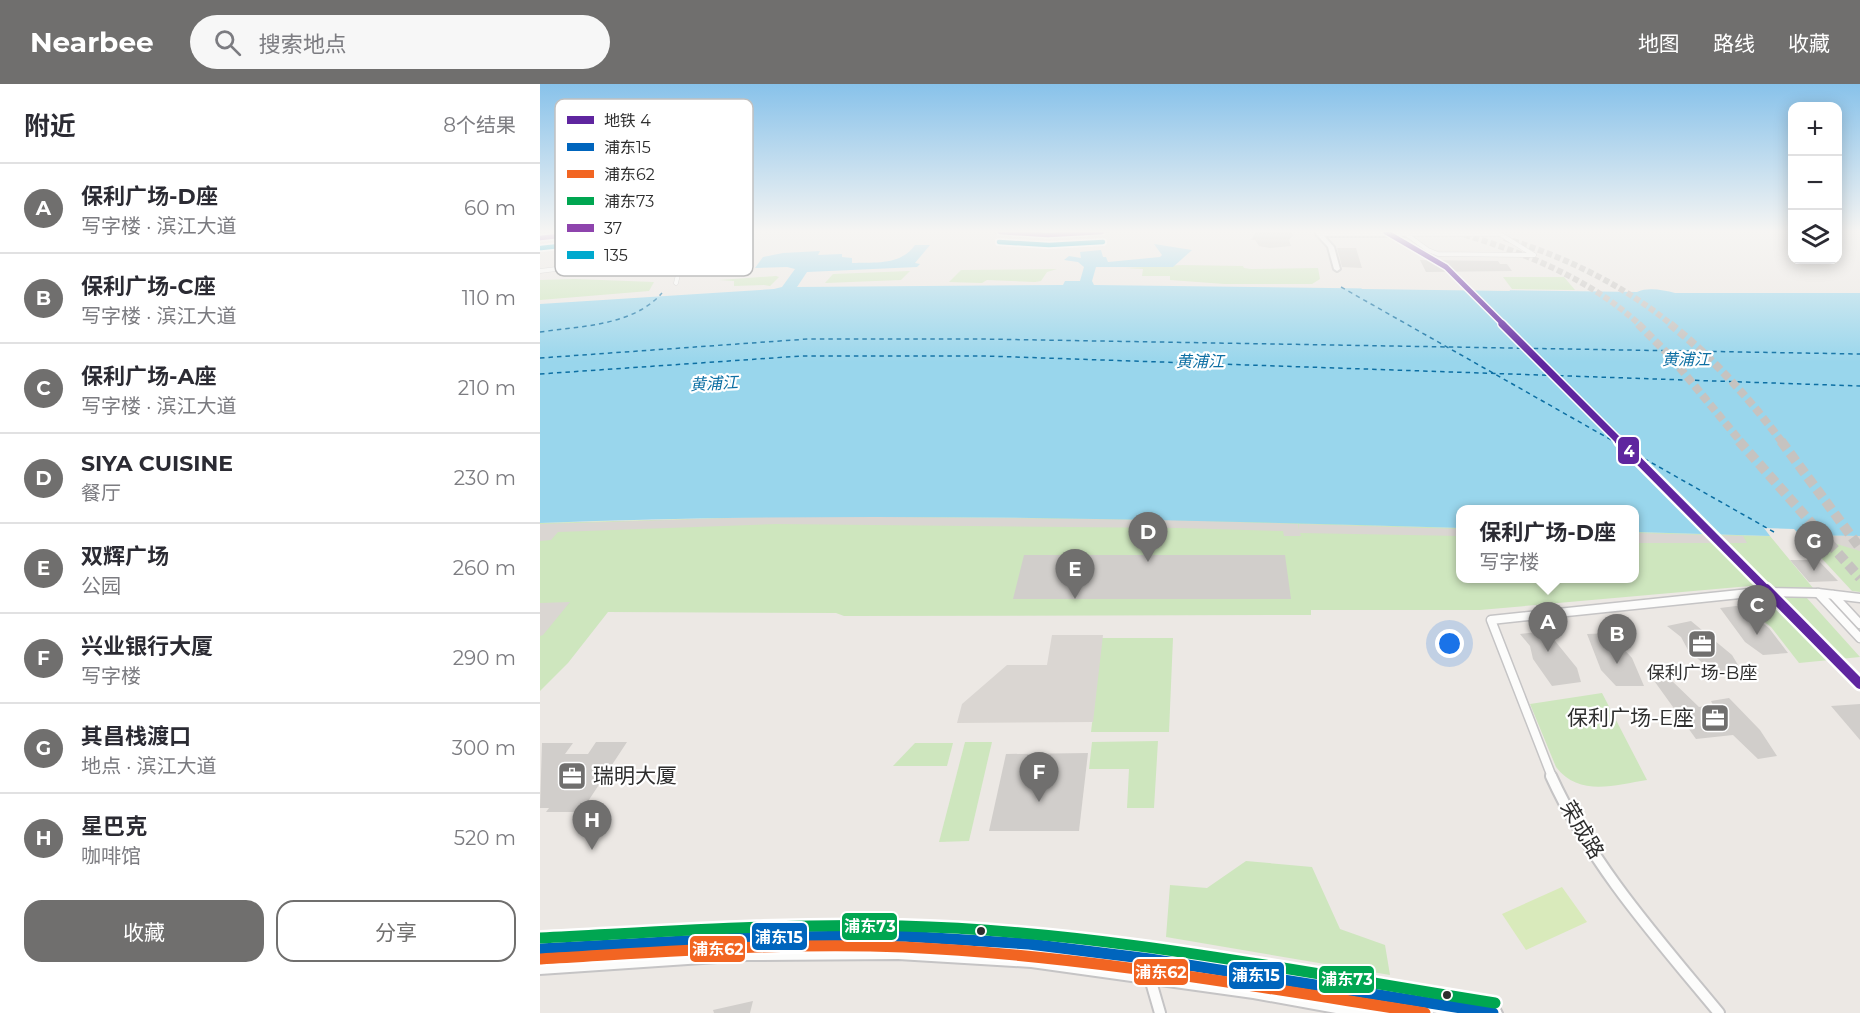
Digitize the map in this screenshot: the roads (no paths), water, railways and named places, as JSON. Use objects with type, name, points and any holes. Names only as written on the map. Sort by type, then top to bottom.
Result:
[{"type":"main road","points":[[544,959],[747,952],[898,951],[1150,967],[1493,1013]]},
{"type":"main road","points":[[1150,967],[1253,989],[1385,1013]]},
{"type":"street","points":[[676,283],[678,276]]},
{"type":"street","name":"荣成路","points":[[1719,1013],[1642,920],[1571,817],[1546,763],[1491,620],[1759,592],[1818,594]]},
{"type":"street","points":[[1818,594],[1860,598]]},
{"type":"street","points":[[1818,594],[1860,638]]},
{"type":"street","points":[[1832,595],[1860,624]]},
{"type":"street","points":[[1150,967],[1160,1013]]},
{"type":"water","name":"黄浦江","points":[[790,275],[805,275],[797,287],[1063,285],[1065,281],[1080,281],[1082,275],[1094,275],[1092,281],[1094,285],[1637,292],[1651,289],[1675,293],[1860,293],[1860,536],[1800,535],[1794,529],[1764,528],[1770,536],[1639,532],[1639,505],[1456,505],[1456,528],[1116,519],[885,517],[655,519],[540,523],[540,304],[774,289],[782,287]]},
{"type":"tunnel","points":[[1567,275],[1599,293],[1640,325]]},
{"type":"tunnel","points":[[1596,275],[1653,310],[1672,325]]},
{"type":"tunnel","points":[[1638,324],[1670,356],[1741,442]]},
{"type":"tunnel","points":[[1670,324],[1730,379],[1782,442]]},
{"type":"tunnel","points":[[1739,441],[1860,578]]},
{"type":"tunnel","points":[[1781,441],[1860,548]]},
{"type":"metro line","name":"4","points":[[1454,275],[1860,684]]},
{"type":"place","name":"SIYA CUISINE","points":[[1148,562]]},
{"type":"place","name":"其昌栈渡口","points":[[1814,571]]},
{"type":"place","name":"双辉广场","points":[[1075,599]]},
{"type":"place","name":"保利广场-A座","points":[[1757,635]]},
{"type":"place","name":"保利广场-B座","points":[[1702,644]]},
{"type":"place","name":"保利广场-D座","points":[[1548,652]]},
{"type":"place","name":"保利广场-C座","points":[[1617,664]]},
{"type":"place","name":"保利广场-E座","points":[[1715,718]]},
{"type":"place","name":"瑞明大厦","points":[[572,776]]},
{"type":"place","name":"兴业银行大厦","points":[[1039,802]]},
{"type":"place","name":"星巴克","points":[[592,850]]}]
